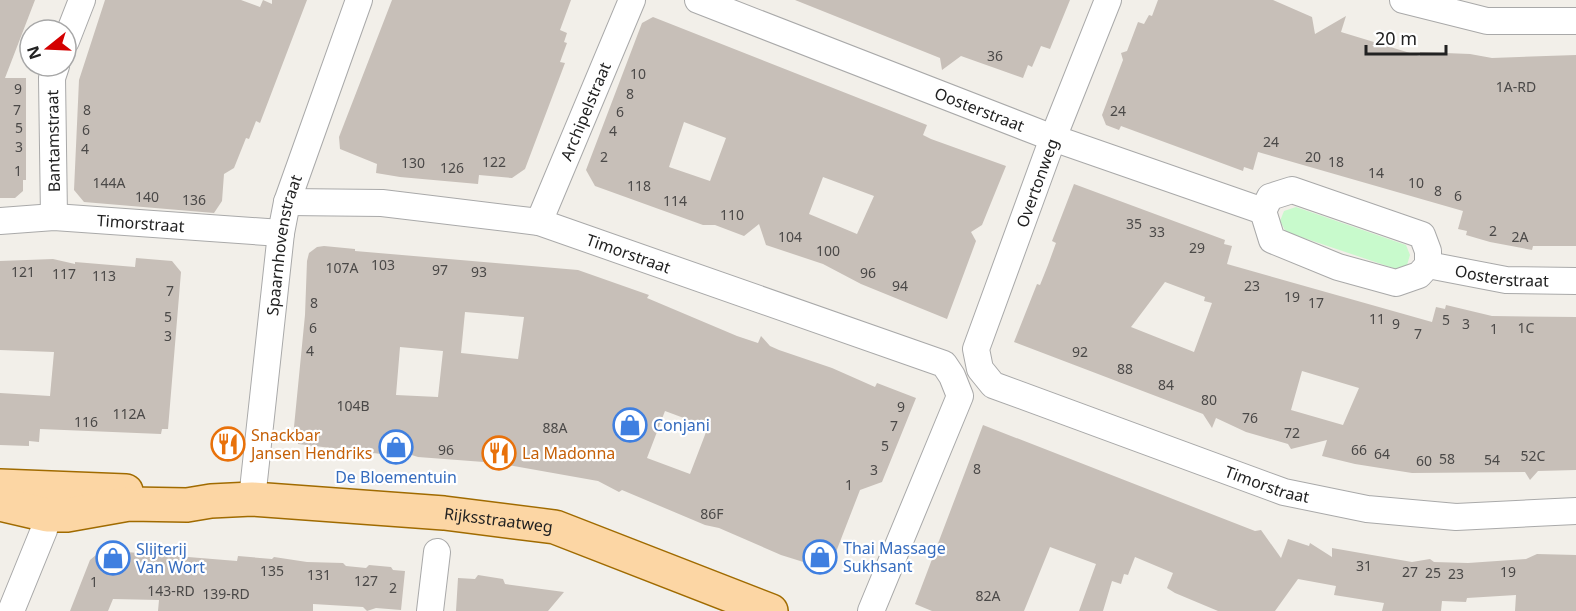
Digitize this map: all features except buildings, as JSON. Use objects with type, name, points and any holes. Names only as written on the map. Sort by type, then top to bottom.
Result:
[{"type":"main road","name":"Rijksstraatweg","points":[[0,486],[51,502],[67,515],[129,504],[187,506],[211,501],[252,500],[444,513],[555,527],[771,611]]},
{"type":"main road","name":"Rijksstraatweg","points":[[0,504],[51,502]]},
{"type":"street","points":[[75,18],[82,0]]},
{"type":"street","name":"Spaarnhovenstraat","points":[[252,500],[281,233],[287,202],[359,0]]},
{"type":"street","name":"Archipelstraat","points":[[539,222],[632,0]]},
{"type":"street","name":"Oosterstraat","points":[[699,0],[1053,138],[1263,211]]},
{"type":"street","name":"Overtonweg","points":[[980,369],[976,349],[1053,138],[1108,0]]},
{"type":"street","points":[[1403,0],[1487,21],[1576,21]]},
{"type":"street","name":"Bantamstraat","points":[[52,78],[54,217]]},
{"type":"street","points":[[1292,190],[1422,235],[1428,265],[1419,275],[1396,283],[1338,267],[1272,240],[1263,211],[1270,197],[1292,190]]},
{"type":"street","name":"Timorstraat","points":[[287,202],[382,203],[539,222],[944,364],[960,396],[872,611]]},
{"type":"street","name":"Timorstraat","points":[[0,221],[54,217],[281,233]]},
{"type":"street","name":"Oosterstraat","points":[[1428,265],[1506,280],[1576,281]]},
{"type":"street","name":"Timorstraat","points":[[980,369],[993,385],[1284,492],[1367,509],[1456,517],[1576,511]]},
{"type":"street","points":[[11,611],[51,502]]},
{"type":"street","points":[[430,611],[437,552]]},
{"type":"green space","points":[[1296,207],[1406,245],[1410,255],[1407,265],[1396,269],[1286,232],[1280,221],[1284,211]]},
{"type":"place","name":"Conjani","points":[[630,425]]},
{"type":"place","name":"Snackbar Jansen Hendriks","points":[[228,444]]},
{"type":"place","name":"De Bloementuin","points":[[396,447]]},
{"type":"place","name":"La Madonna","points":[[499,453]]},
{"type":"place","name":"Thai Massage Sukhsant","points":[[820,557]]},
{"type":"place","name":"Slijterij Van Wort","points":[[113,558]]}]
